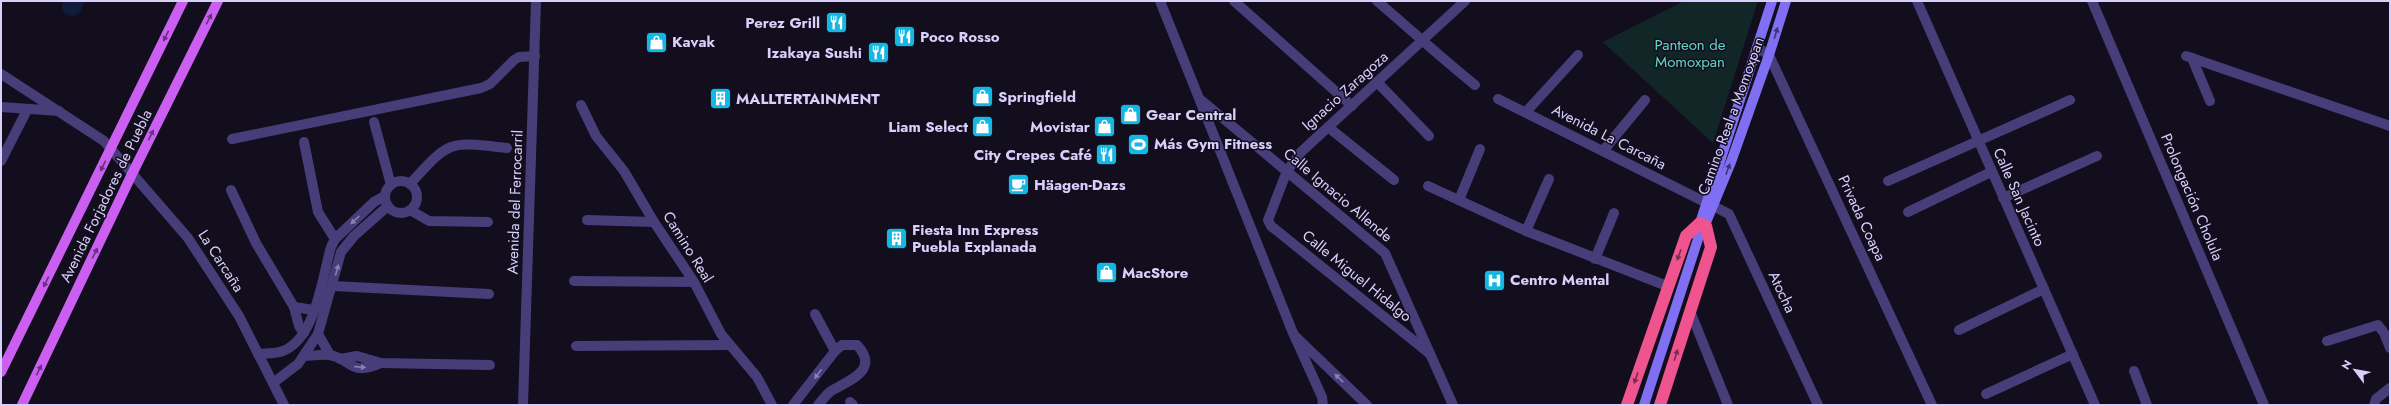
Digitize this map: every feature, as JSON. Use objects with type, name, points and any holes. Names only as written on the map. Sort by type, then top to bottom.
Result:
[{"type":"highway","points":[[1627,405],[1667,286],[1686,236],[1703,225],[1711,246],[1660,405]]},
{"type":"main road","name":"Avenida Forjadores de Puebla","points":[[1,372],[183,1]]},
{"type":"main road","name":"Avenida Forjadores de Puebla","points":[[22,405],[132,174],[218,1]]},
{"type":"street","name":"Avenida del Ferrocarril","points":[[523,405],[536,1]]},
{"type":"street","points":[[1160,1],[1293,333],[1322,398],[1323,405]]},
{"type":"street","points":[[1234,1],[1352,106]]},
{"type":"street","points":[[1377,1],[1423,41],[1433,52],[1475,85]]},
{"type":"street","name":"Ignacio Zaragoza","points":[[1268,220],[1287,171],[1301,152],[1378,83],[1465,1]]},
{"type":"street","name":"Camino Real a Momoxpan","points":[[1711,204],[1772,1]]},
{"type":"street","name":"Camino Real a Momoxpan","points":[[1644,405],[1698,239],[1769,55],[1786,1]]},
{"type":"street","name":"Calle San Jacinto","points":[[1917,1],[1991,172],[2096,405]]},
{"type":"street","name":"Prolongación Cholula","points":[[2092,1],[2264,405]]},
{"type":"street","points":[[1758,48],[1769,55]]},
{"type":"street","points":[[1526,112],[1578,55]]},
{"type":"street","name":"Privada Coapa","points":[[1769,55],[1932,405]]},
{"type":"street","points":[[232,139],[482,88],[490,84],[514,60],[519,57],[535,56]]},
{"type":"street","points":[[2210,101],[2189,57],[2390,126]]},
{"type":"street","name":"La Carcaña","points":[[1,74],[90,130],[111,150],[188,238],[239,316],[284,405]]},
{"type":"street","points":[[1378,83],[1429,136]]},
{"type":"street","name":"Calle Ignacio Allende","points":[[1199,99],[1385,253],[1453,405]]},
{"type":"street","name":"Avenida La Carcaña","points":[[1498,100],[1526,112],[1711,204]]},
{"type":"street","points":[[1603,151],[1645,100]]},
{"type":"street","points":[[1888,181],[2070,100]]},
{"type":"street","name":"Camino Real","points":[[581,105],[596,136],[624,171],[654,222],[694,282],[729,345],[757,377],[772,405]]},
{"type":"street","points":[[1,107],[27,110],[59,111]]},
{"type":"street","points":[[1,161],[27,110]]},
{"type":"street","points":[[374,122],[391,186]]},
{"type":"street","points":[[1328,127],[1394,180]]},
{"type":"street","points":[[304,142],[318,212],[335,239]]},
{"type":"street","points":[[410,184],[436,155],[454,144],[464,143],[507,148]]},
{"type":"street","points":[[1459,200],[1480,149]]},
{"type":"street","points":[[2003,198],[2097,156]]},
{"type":"street","points":[[1908,212],[1991,172]]},
{"type":"street","points":[[1526,230],[1549,179]]},
{"type":"street","points":[[258,354],[280,352],[293,345],[304,334],[314,310],[331,247],[335,239],[374,202],[385,196],[391,186],[400,182],[410,184],[414,188],[417,198],[410,210]]},
{"type":"street","points":[[1428,186],[1595,259],[1667,286]]},
{"type":"street","points":[[231,190],[256,243],[294,307],[299,326],[304,334]]},
{"type":"street","points":[[385,196],[388,206],[396,212],[410,210],[434,222],[488,222]]},
{"type":"street","name":"Atocha","points":[[1711,204],[1729,214],[1818,405]]},
{"type":"street","points":[[273,383],[304,356],[318,334],[342,252],[346,244],[388,206]]},
{"type":"street","points":[[1595,259],[1614,213]]},
{"type":"street","points":[[587,220],[654,222]]},
{"type":"street","name":"Calle Miguel Hidalgo","points":[[1268,220],[1271,226],[1429,353]]},
{"type":"street","points":[[574,281],[694,282]]},
{"type":"street","points":[[333,286],[489,294]]},
{"type":"street","points":[[1959,330],[2044,289]]},
{"type":"street","points":[[294,307],[314,310]]},
{"type":"street","points":[[1690,311],[1728,405]]},
{"type":"street","points":[[815,314],[835,351]]},
{"type":"street","points":[[2327,341],[2378,325],[2384,333],[2390,348]]},
{"type":"street","points":[[1293,333],[1367,405]]},
{"type":"street","points":[[318,334],[330,355]]},
{"type":"street","points":[[793,405],[835,351],[842,345],[857,344],[866,359],[865,366],[849,382],[830,392],[818,405]]},
{"type":"street","points":[[576,346],[729,345]]},
{"type":"street","points":[[1986,394],[2073,354]]},
{"type":"street","points":[[304,356],[330,355],[340,359],[357,356],[380,363],[490,365]]},
{"type":"street","points":[[2134,371],[2147,405]]},
{"type":"street","points":[[2374,405],[2376,399],[2390,388]]},
{"type":"green space","name":"Panteon de Momoxpan","points":[[1684,1],[1758,1],[1713,143],[1603,42]]},
{"type":"waterway","points":[[72,6],[74,1]]},
{"type":"place","name":"Perez Grill","points":[[836,23]]},
{"type":"place","name":"Poco Rosso","points":[[904,37]]},
{"type":"place","name":"Kavak","points":[[656,42]]},
{"type":"place","name":"Izakaya Sushi","points":[[878,53]]},
{"type":"place","name":"Springfield","points":[[982,97]]},
{"type":"place","name":"MALLTERTAINMENT","points":[[721,99]]},
{"type":"place","name":"Gear Central","points":[[1131,115]]},
{"type":"place","name":"Liam Select","points":[[983,127]]},
{"type":"place","name":"Movistar","points":[[1105,127]]},
{"type":"place","name":"Más Gym Fitness","points":[[1138,144]]},
{"type":"place","name":"City Crepes Café","points":[[1107,155]]},
{"type":"place","name":"Häagen-Dazs","points":[[1019,185]]},
{"type":"place","name":"Fiesta Inn Express Puebla Explanada","points":[[896,239]]},
{"type":"place","name":"MacStore","points":[[1107,273]]},
{"type":"place","name":"Centro Mental","points":[[1494,280]]}]
